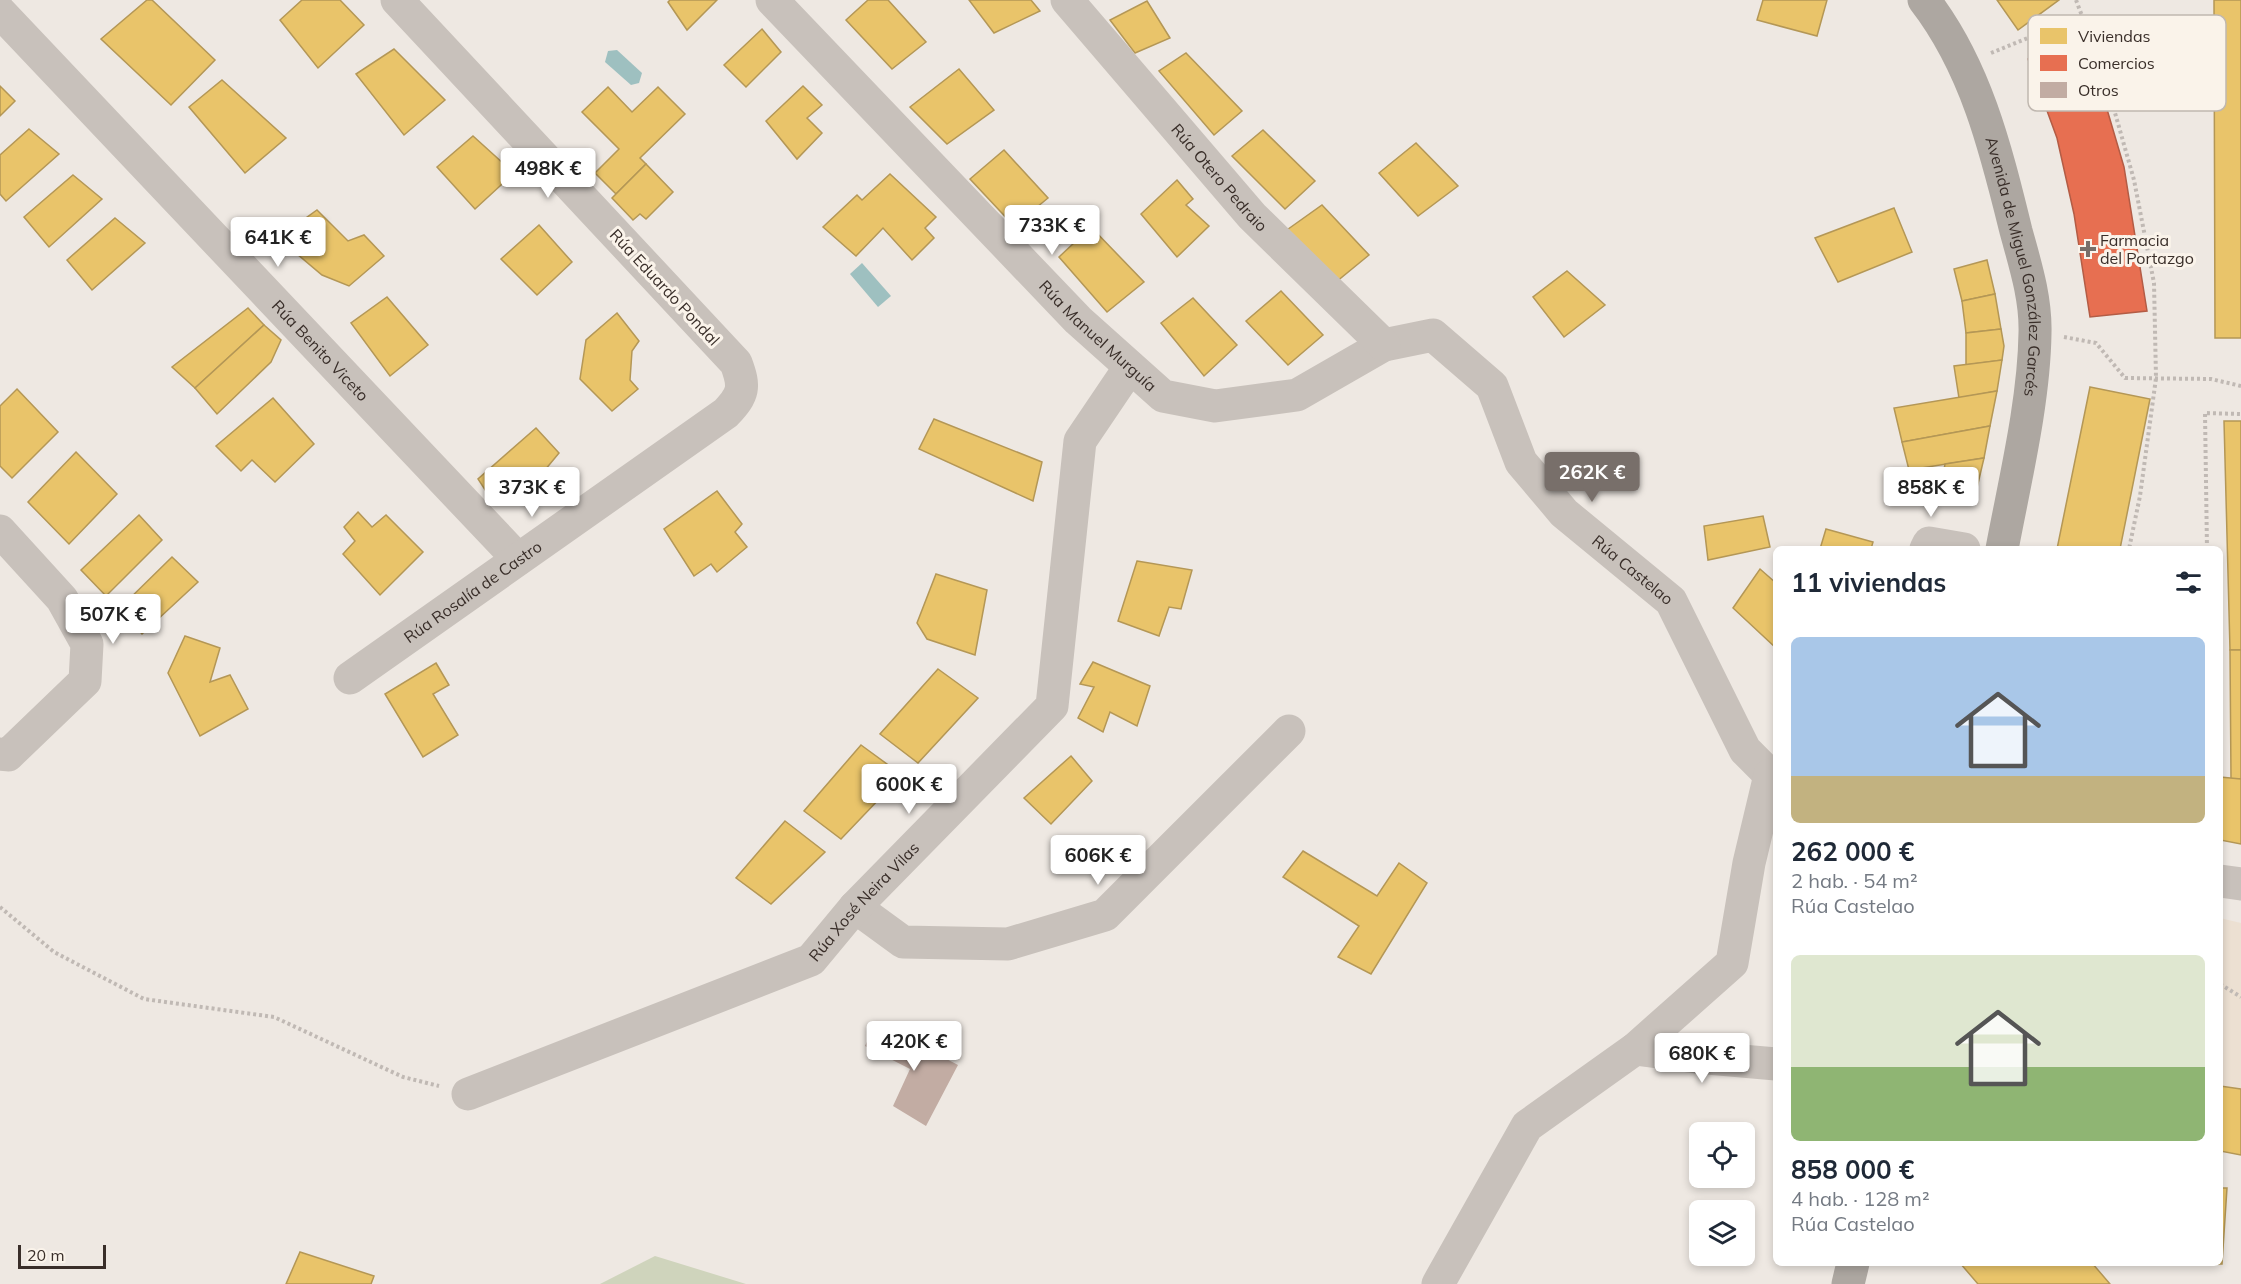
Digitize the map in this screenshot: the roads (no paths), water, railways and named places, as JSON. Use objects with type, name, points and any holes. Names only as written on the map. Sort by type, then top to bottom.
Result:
[{"type":"highway","name":"Avenida de Miguel González Garcés","points":[[1924,0],[1943,25],[1965,64],[2001,170],[2031,289],[2036,332],[2031,387],[2003,546]]},
{"type":"highway","points":[[1848,1284],[1852,1266]]},
{"type":"street","name":"Rúa Eduardo Pondal","points":[[397,0],[736,363]]},
{"type":"street","name":"Rúa Manuel Murguía","points":[[772,0],[1078,320],[1163,396],[1215,406],[1297,394],[1384,345]]},
{"type":"street","name":"Rúa Otero Pedraio","points":[[1067,0],[1252,216],[1384,345]]},
{"type":"street","name":"Rúa Benito Viceto","points":[[0,12],[518,559]]},
{"type":"street","name":"Rúa Castelao","points":[[1384,345],[1433,335],[1492,386],[1521,462],[1564,513],[1671,602],[1745,750],[1773,774]]},
{"type":"street","name":"Rúa Rosalía de Castro","points":[[350,678],[726,413],[738,400],[743,382],[736,363]]},
{"type":"street","name":"Rúa Xosé Neira Vilas","points":[[468,1094],[811,960],[855,907],[1052,706],[1080,441],[1130,367]]},
{"type":"street","points":[[0,531],[62,599],[87,644],[85,681],[4,754]]},
{"type":"street","points":[[1928,546],[1929,543],[1946,546]]},
{"type":"street","points":[[855,907],[903,942],[1008,944],[1105,915],[1289,731]]},
{"type":"street","points":[[1438,1284],[1527,1126],[1635,1049],[1732,963],[1749,863],[1773,774]]},
{"type":"street","points":[[2223,881],[2241,884]]},
{"type":"street","points":[[1635,1049],[1696,1058],[1773,1064]]},
{"type":"water","points":[[617,50],[642,73],[639,83],[631,85],[605,62],[608,51]]},
{"type":"water","points":[[862,263],[891,296],[878,307],[850,274]]},
{"type":"place","name":"Farmacia del Portazgo","points":[[2088,249]]}]
